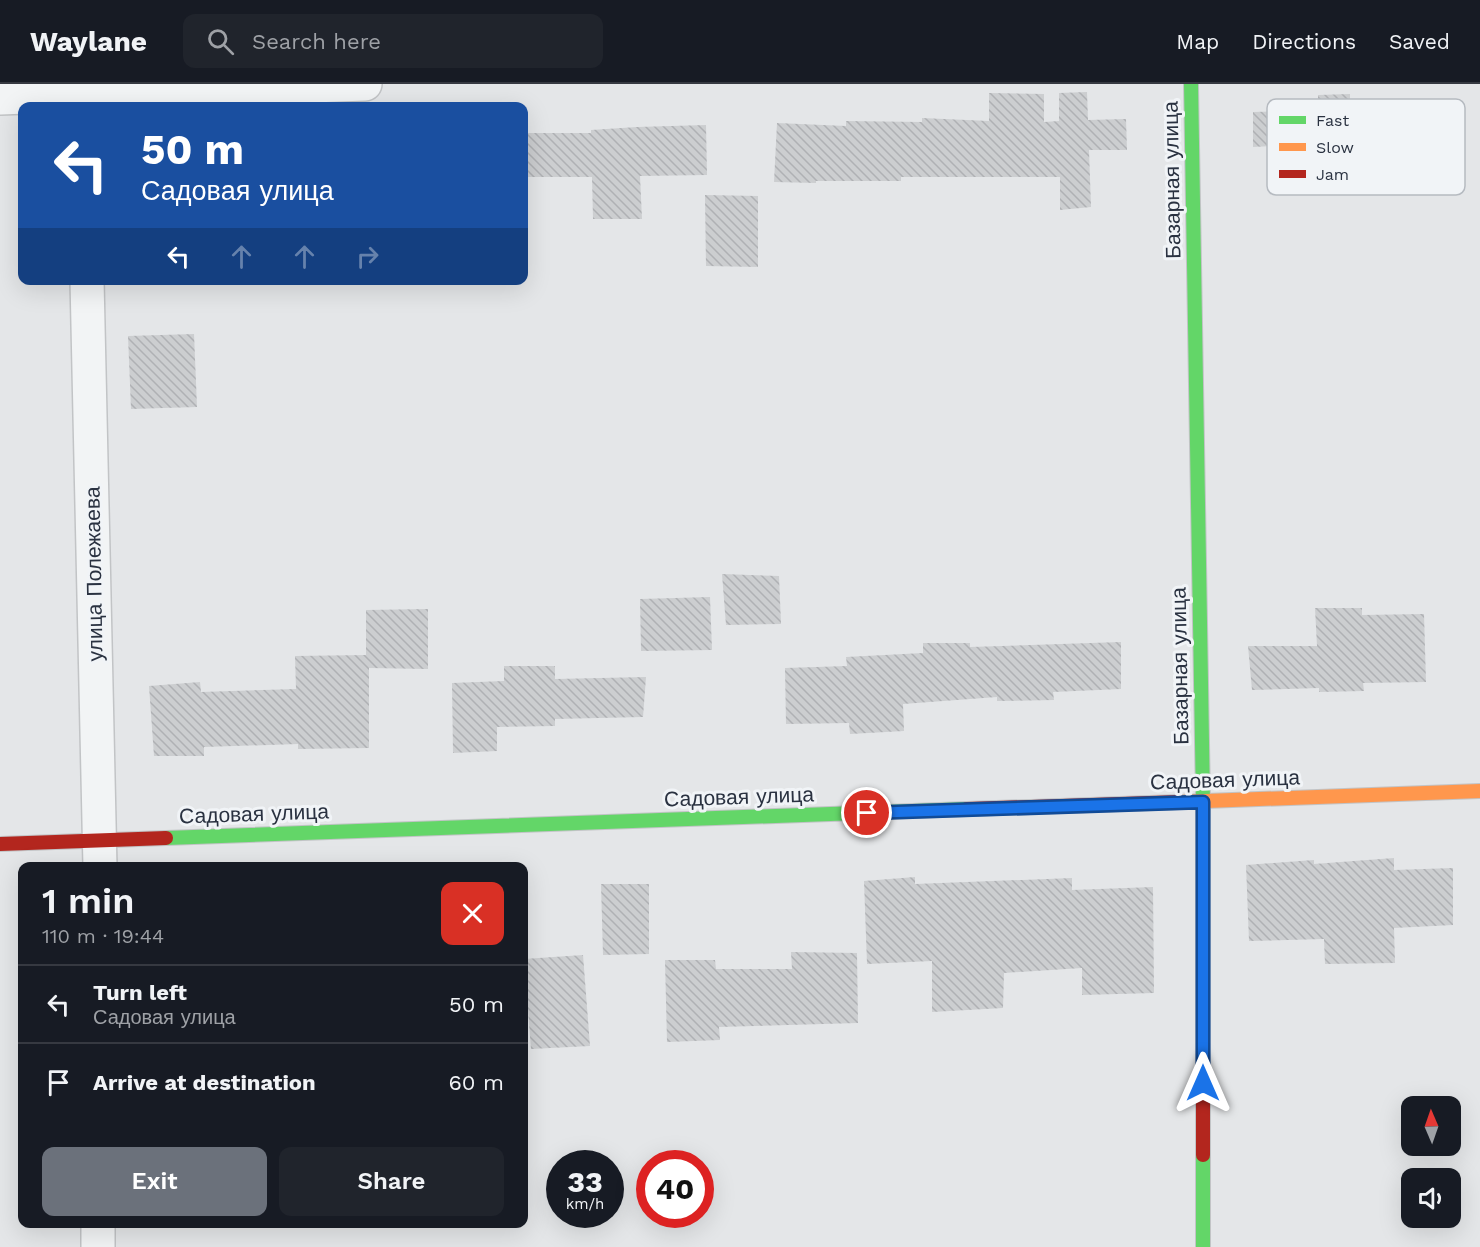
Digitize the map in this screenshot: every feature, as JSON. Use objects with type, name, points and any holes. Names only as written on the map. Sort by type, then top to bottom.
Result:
[{"type":"street","points":[[0,98],[82,101],[365,84]]},
{"type":"street","name":"Базарная улица","points":[[1191,84],[1203,802],[1203,1247]]},
{"type":"street","name":"улица Полежаева","points":[[87,285],[100,854]]},
{"type":"street","name":"Садовая улица","points":[[0,844],[100,854],[1203,802],[1480,792]]},
{"type":"street","points":[[98,1228],[98,1247]]},
{"type":"building","points":[[1087,92],[1088,120],[1126,119],[1127,150],[1089,150],[1091,207],[1060,210],[1060,177],[901,177],[901,181],[774,182],[777,123],[846,126],[846,121],[922,122],[922,118],[989,121],[989,93],[1044,94],[1044,122],[1059,121],[1059,93]]},
{"type":"building","points":[[1350,94],[1350,99],[1318,99],[1318,95]]},
{"type":"building","points":[[1253,112],[1267,112],[1267,146],[1253,147]]},
{"type":"building","points":[[706,125],[707,175],[640,176],[642,219],[593,219],[592,177],[528,177],[528,133],[591,133],[591,130]]},
{"type":"building","points":[[705,195],[758,196],[758,267],[706,266]]},
{"type":"building","points":[[194,334],[197,407],[131,409],[128,336]]},
{"type":"building","points":[[722,574],[779,576],[781,624],[726,625]]},
{"type":"building","points":[[710,597],[712,650],[641,651],[640,599]]},
{"type":"building","points":[[1315,608],[1362,608],[1362,615],[1424,614],[1426,682],[1363,683],[1364,691],[1319,692],[1319,688],[1252,690],[1248,646],[1317,646]]},
{"type":"building","points":[[428,609],[428,669],[369,668],[369,748],[298,749],[298,744],[204,747],[204,756],[154,756],[149,686],[200,682],[201,692],[296,689],[295,656],[366,655],[366,610]]},
{"type":"building","points":[[1121,642],[1121,689],[1053,692],[1054,700],[997,701],[997,697],[903,704],[904,731],[850,734],[849,723],[786,724],[785,668],[847,666],[846,657],[923,653],[923,643],[970,643],[970,647]]},
{"type":"building","points":[[504,666],[555,666],[555,679],[646,677],[643,717],[555,719],[555,726],[497,727],[497,751],[453,753],[452,683],[504,681]]},
{"type":"building","points":[[1394,858],[1394,870],[1453,868],[1453,925],[1394,928],[1395,963],[1325,964],[1324,939],[1249,941],[1246,865],[1314,860],[1314,864]]},
{"type":"building","points":[[915,877],[915,884],[1072,878],[1072,890],[1153,887],[1154,993],[1082,995],[1082,968],[1004,973],[1003,1008],[932,1012],[932,961],[867,964],[864,881]]},
{"type":"building","points":[[601,884],[649,884],[649,954],[603,955]]},
{"type":"building","points":[[791,952],[857,953],[858,1023],[719,1027],[720,1040],[667,1042],[665,960],[715,960],[716,969],[792,969]]},
{"type":"building","points":[[583,955],[590,1046],[531,1049],[528,959]]},
{"type":"traffic: fast","points":[[1191,84],[1203,908]]},
{"type":"traffic: fast","points":[[166,838],[967,809]]},
{"type":"traffic: fast","points":[[1203,1155],[1203,1247]]},
{"type":"traffic: slow","points":[[1179,802],[1480,791]]},
{"type":"traffic: jam","points":[[967,809],[1179,802]]},
{"type":"traffic: jam","points":[[0,844],[166,838]]},
{"type":"traffic: jam","points":[[1203,908],[1203,1155]]},
{"type":"route","points":[[867,813],[1203,802],[1203,1083]]}]
